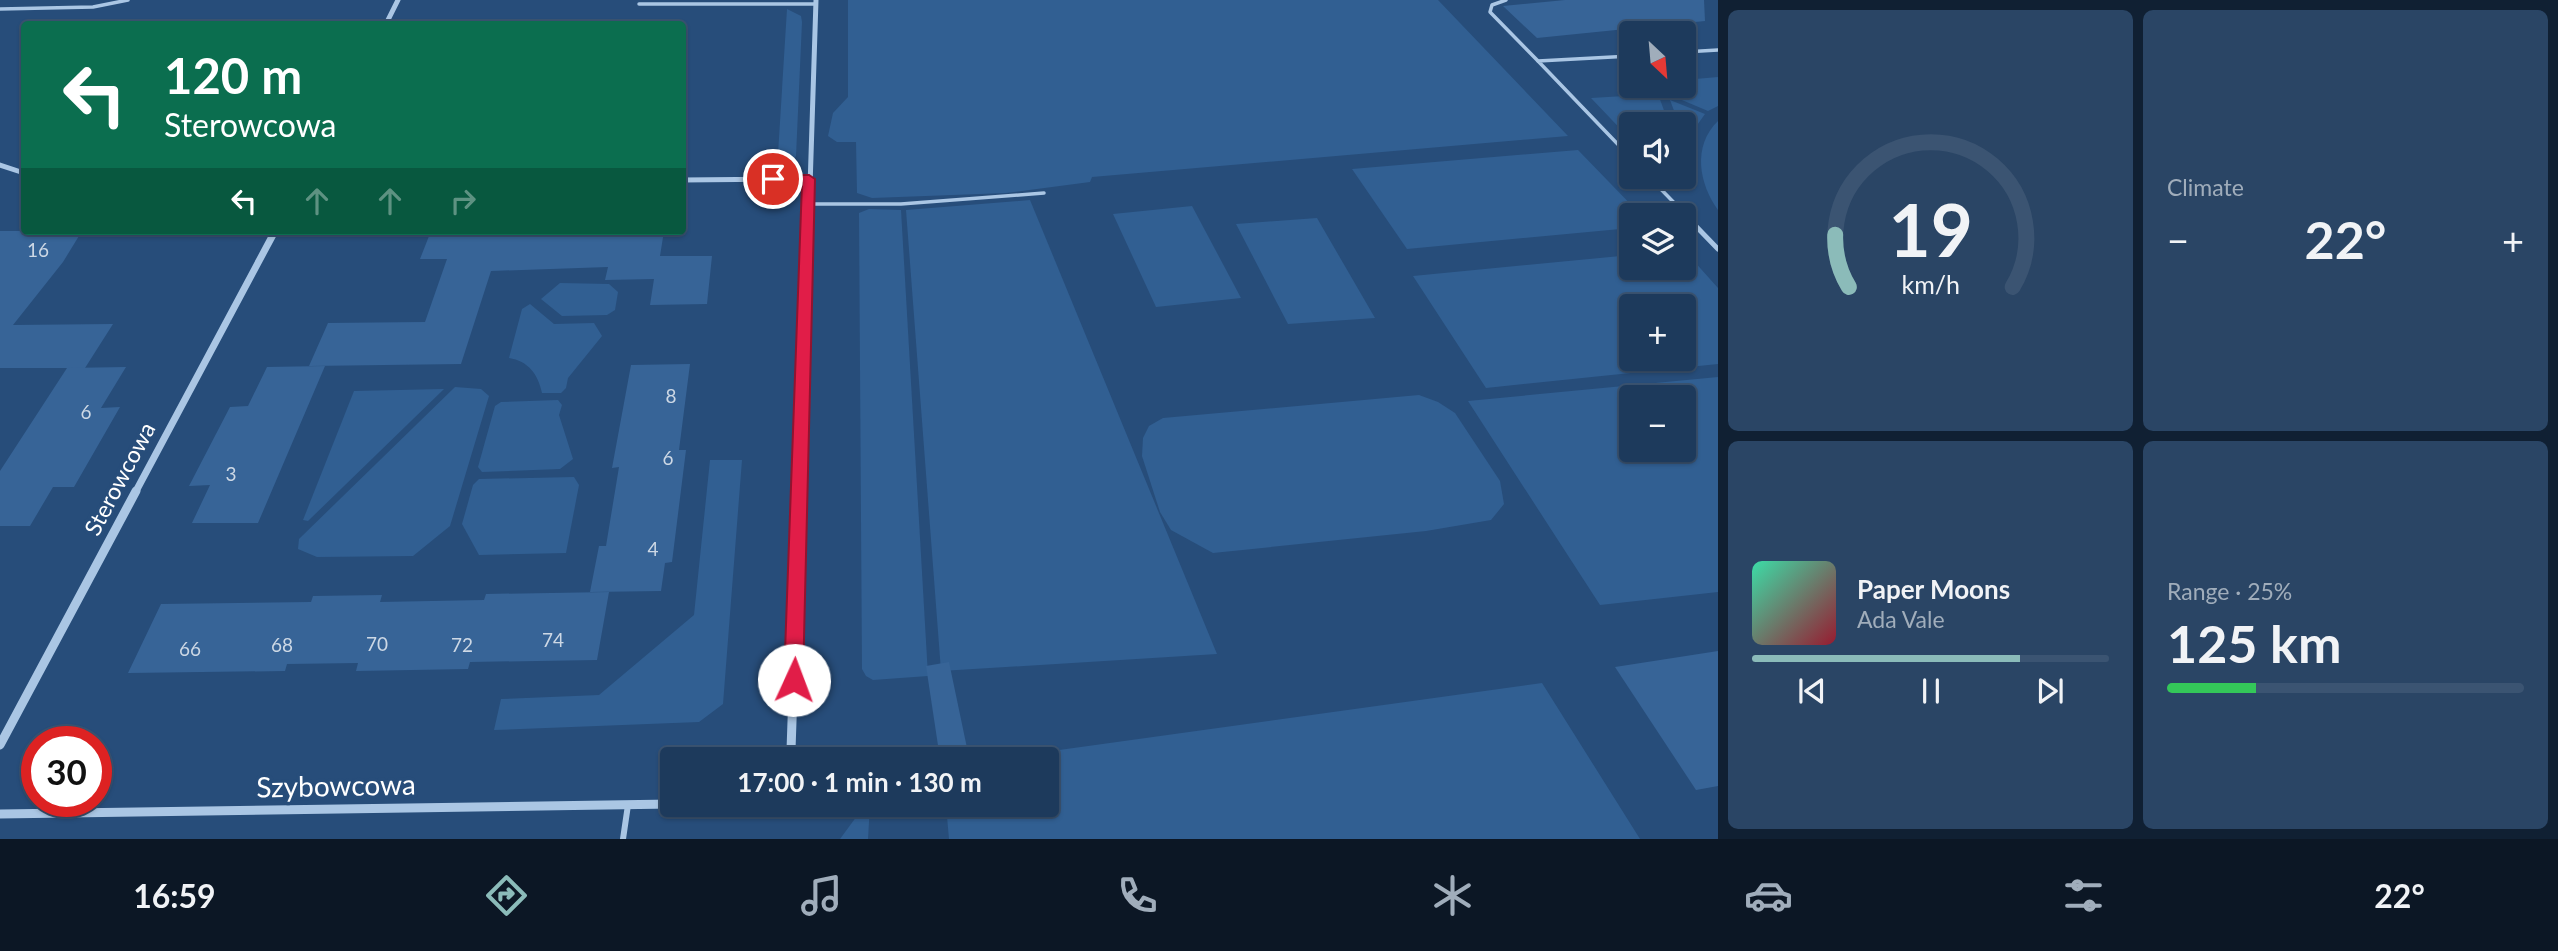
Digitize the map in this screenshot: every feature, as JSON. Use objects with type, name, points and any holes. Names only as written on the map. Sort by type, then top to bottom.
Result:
[{"type":"street","points":[[388,21],[398,0]]},
{"type":"street","points":[[791,747],[816,2]]},
{"type":"street","points":[[0,165],[21,172]]},
{"type":"street","points":[[686,180],[809,179]]},
{"type":"street","name":"Sterowcowa","points":[[0,746],[273,235]]},
{"type":"street","name":"Szybowcowa","points":[[0,814],[660,804]]},
{"type":"lane","points":[[0,9],[93,7],[128,0]]},
{"type":"lane","points":[[1506,0],[1492,5],[1490,12],[1619,145]]},
{"type":"lane","points":[[639,4],[816,2]]},
{"type":"lane","points":[[1696,51],[1718,50]]},
{"type":"lane","points":[[1538,61],[1619,57]]},
{"type":"lane","points":[[1660,189],[1718,249]]},
{"type":"lane","points":[[808,204],[901,204],[1044,192]]},
{"type":"lane","points":[[624,839],[628,804]]},
{"type":"shaded area","points":[[848,0],[1438,0],[1568,136],[1092,177],[1090,182],[1006,193],[872,198],[857,193],[856,142],[837,142],[828,136],[833,113],[848,97]]},
{"type":"shaded area","points":[[787,9],[801,16],[802,22],[796,156],[791,163],[777,170]]},
{"type":"shaded area","points":[[1718,77],[1718,106],[1708,111],[1677,98],[1696,98],[1696,79]]},
{"type":"shaded area","points":[[1591,98],[1659,98],[1665,112],[1619,112],[1619,127]]},
{"type":"shaded area","points":[[1670,100],[1705,114],[1696,127],[1696,112],[1674,112]]},
{"type":"shaded area","points":[[1718,121],[1718,210],[1706,189],[1701,165],[1704,142]]},
{"type":"shaded area","points":[[1578,150],[1629,203],[1619,203],[1619,229],[1407,249],[1352,169]]},
{"type":"shaded area","points":[[1030,200],[1217,654],[941,671],[906,210]]},
{"type":"shaded area","points":[[1192,206],[1241,298],[1156,307],[1113,214]]},
{"type":"shaded area","points":[[869,209],[901,210],[928,676],[873,680],[866,676],[862,669],[859,213]]},
{"type":"shaded area","points":[[1317,218],[1375,318],[1288,324],[1236,224]]},
{"type":"shaded area","points":[[1619,256],[1619,280],[1696,280],[1696,263],[1718,288],[1718,364],[1696,366],[1696,294],[1619,294],[1619,371],[1650,371],[1486,388],[1413,276]]},
{"type":"shaded area","points":[[560,283],[609,284],[618,292],[615,310],[607,315],[562,316],[541,299]]},
{"type":"shaded area","points":[[530,304],[554,324],[594,323],[602,336],[568,378],[566,388],[561,393],[542,393],[538,380],[527,365],[509,358],[522,309]]},
{"type":"shaded area","points":[[1718,377],[1718,592],[1600,605],[1468,401],[1619,387],[1619,462],[1696,462],[1696,385],[1635,385]]},
{"type":"shaded area","points":[[455,387],[481,389],[489,396],[450,526],[413,556],[317,557],[298,549],[299,539]]},
{"type":"shaded area","points":[[444,389],[308,521],[303,520],[354,391]]},
{"type":"shaded area","points":[[1419,395],[1438,402],[1455,413],[1500,481],[1504,504],[1491,520],[1426,531],[1213,553],[1171,530],[1160,512],[1142,456],[1143,438],[1149,426],[1163,418]]},
{"type":"shaded area","points":[[558,400],[562,405],[559,415],[573,459],[560,469],[482,472],[478,467],[495,406],[501,402]]},
{"type":"shaded area","points":[[710,460],[742,460],[723,704],[699,722],[494,730],[501,699],[599,695],[694,615]]},
{"type":"shaded area","points":[[574,477],[579,485],[566,553],[479,555],[462,524],[473,485],[479,479]]},
{"type":"shaded area","points":[[1542,683],[1640,839],[949,839],[947,817],[1059,817],[1059,750]]},
{"type":"shaded area","points":[[856,817],[869,817],[868,839],[840,839]]},
{"type":"building","points":[[1565,0],[1704,0],[1705,21],[1619,21],[1619,30],[1537,38],[1503,6]]},
{"type":"building","points":[[0,231],[21,231],[21,235],[80,235],[63,262],[13,325],[113,324],[85,368],[0,368]]},
{"type":"building","points":[[429,235],[663,235],[660,256],[712,256],[707,304],[650,305],[654,279],[605,280],[608,267],[491,271],[461,364],[309,366],[328,323],[425,322],[447,259],[420,259]]},
{"type":"building","points":[[690,364],[679,450],[686,450],[672,562],[665,563],[661,591],[590,592],[599,546],[606,546],[619,467],[612,468],[631,365]]},
{"type":"building","points":[[325,366],[258,523],[192,523],[210,485],[189,486],[230,407],[248,406],[267,367]]},
{"type":"building","points":[[126,367],[101,408],[120,407],[74,487],[53,487],[30,526],[0,526],[0,471],[67,368]]},
{"type":"building","points":[[609,592],[597,660],[470,662],[468,669],[356,671],[358,663],[287,664],[285,671],[128,673],[161,604],[311,602],[313,596],[382,595],[380,602],[484,600],[486,594]]},
{"type":"building","points":[[1718,651],[1718,786],[1696,790],[1615,667]]},
{"type":"building","points":[[949,662],[967,747],[938,747],[926,666]]},
{"type":"route","points":[[773,179],[809,179],[794,680]]}]
